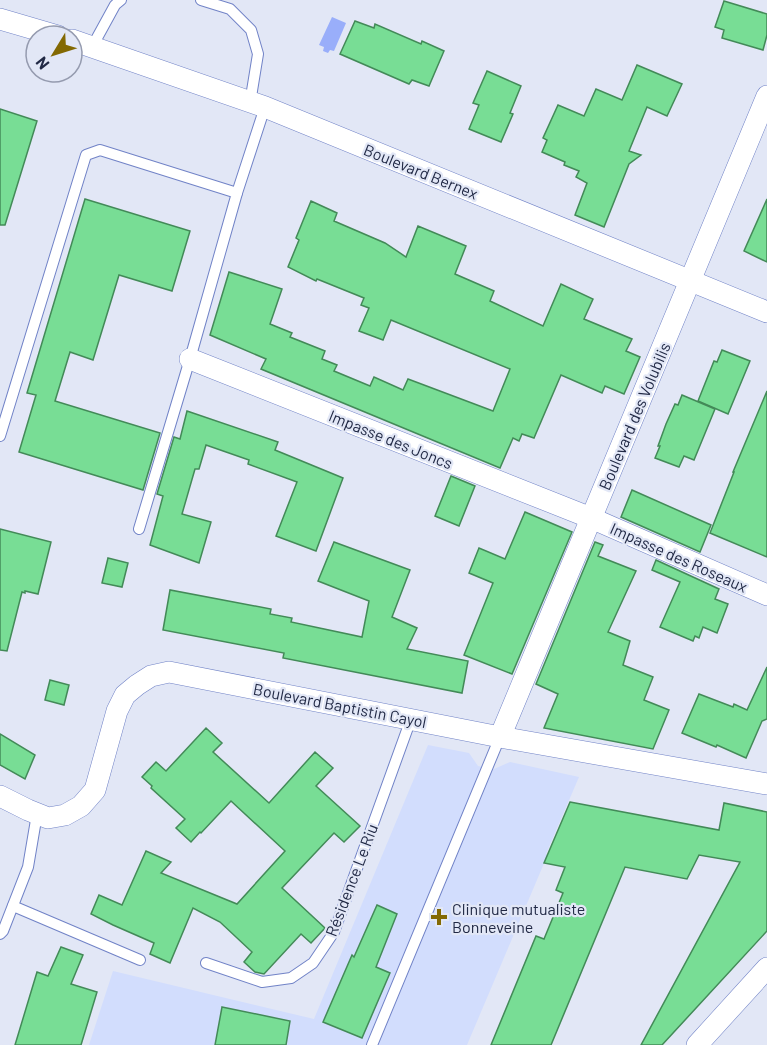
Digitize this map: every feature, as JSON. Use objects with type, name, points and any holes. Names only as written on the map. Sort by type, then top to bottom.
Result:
[{"type":"street","points":[[0,19],[24,26]]},
{"type":"street","name":"Boulevard Bernex","points":[[84,44],[257,105],[767,312]]},
{"type":"street","name":"Boulevard des Volubilis","points":[[501,737],[767,96]]},
{"type":"street","name":"Impasse des Joncs","points":[[190,359],[591,518]]},
{"type":"street","name":"Impasse des Roseaux","points":[[591,518],[767,595]]},
{"type":"street","name":"Boulevard Baptistin Cayol","points":[[0,796],[48,818],[65,815],[81,806],[94,790],[117,711],[125,695],[151,676],[169,672],[501,737],[767,784]]},
{"type":"street","points":[[697,1045],[767,968]]},
{"type":"lane","points":[[92,46],[115,4],[121,0]]},
{"type":"lane","points":[[139,529],[237,193],[257,105],[258,54],[251,30],[230,9],[201,0]]},
{"type":"lane","points":[[0,436],[86,155],[100,150],[237,193]]},
{"type":"lane","name":"Résidence Le Riu","points":[[206,963],[262,982],[291,978],[313,963],[334,932],[411,719]]},
{"type":"lane","points":[[372,1045],[501,737]]},
{"type":"lane","points":[[0,934],[28,867],[37,814]]},
{"type":"lane","points":[[13,906],[140,960]]},
{"type":"shaded area","name":"Clinique mutualiste Bonneveine","points":[[428,745],[469,753],[478,766],[487,768],[494,769],[510,762],[579,777],[467,1045],[89,1045],[113,971],[314,1019]]},
{"type":"water","points":[[332,17],[346,23],[334,51],[330,50],[328,53],[323,51],[324,47],[319,45]]},
{"type":"building","points":[[724,1],[767,14],[767,35],[763,50],[722,38],[724,30],[715,27]]},
{"type":"building","points":[[355,21],[374,28],[375,24],[421,44],[422,41],[444,51],[429,86],[412,80],[409,84],[340,54]]},
{"type":"building","points":[[637,65],[682,84],[667,116],[647,107],[629,151],[641,155],[629,164],[604,227],[575,215],[587,183],[576,177],[579,171],[542,152],[547,140],[543,138],[558,105],[584,116],[596,89],[622,100]]},
{"type":"building","points":[[487,71],[521,86],[510,113],[513,114],[501,142],[469,129],[479,105],[473,103]]},
{"type":"building","points":[[0,109],[37,121],[5,225],[0,225]]},
{"type":"building","points":[[85,199],[190,231],[172,291],[119,275],[93,360],[70,352],[55,401],[160,433],[143,490],[19,452],[36,395],[27,393]]},
{"type":"building","points":[[767,199],[767,262],[744,251]]},
{"type":"building","points":[[311,201],[337,213],[334,221],[385,243],[406,257],[418,226],[466,246],[455,274],[494,291],[490,301],[543,326],[561,284],[593,299],[584,319],[632,339],[626,351],[640,357],[624,394],[605,386],[602,393],[561,375],[534,438],[522,434],[519,441],[513,438],[500,468],[261,369],[266,359],[210,335],[229,272],[282,289],[270,324],[292,333],[290,337],[325,351],[322,359],[337,365],[334,371],[370,386],[374,377],[403,390],[408,379],[493,411],[510,369],[391,320],[383,340],[359,331],[369,308],[361,305],[364,298],[317,279],[316,281],[288,267],[299,240],[296,238]]},
{"type":"building","points":[[722,350],[750,361],[728,414],[698,401],[714,361],[717,362]]},
{"type":"building","points":[[767,391],[767,557],[710,533]]},
{"type":"building","points":[[682,395],[715,409],[694,460],[684,456],[679,467],[655,458],[666,424]]},
{"type":"building","points":[[187,411],[278,442],[275,450],[343,478],[316,551],[276,536],[297,482],[248,464],[249,460],[206,445],[199,469],[195,469],[182,514],[211,522],[199,563],[150,545],[163,496],[157,494],[174,437],[180,439]]},
{"type":"building","points":[[451,476],[475,486],[459,526],[435,516]]},
{"type":"building","points":[[632,490],[711,525],[700,552],[621,517]]},
{"type":"building","points":[[525,512],[572,532],[512,674],[464,655],[493,583],[469,573],[479,548],[505,559]]},
{"type":"building","points":[[0,529],[51,542],[38,594],[22,592],[7,651],[0,650]]},
{"type":"building","points":[[334,542],[410,570],[392,617],[417,628],[407,649],[468,661],[462,693],[283,658],[284,653],[163,630],[170,590],[271,609],[270,614],[292,618],[291,622],[362,637],[369,601],[318,581]]},
{"type":"building","points":[[595,542],[603,545],[598,556],[636,571],[608,632],[630,641],[623,665],[653,677],[644,700],[669,710],[653,749],[544,728],[558,694],[536,684]]},
{"type":"building","points":[[108,558],[128,563],[122,587],[102,583]]},
{"type":"building","points":[[656,560],[719,589],[715,599],[728,604],[717,633],[703,627],[699,638],[695,636],[693,641],[660,627],[680,582],[652,570]]},
{"type":"building","points":[[767,667],[767,719],[762,721],[746,758],[682,733],[699,694],[747,710]]},
{"type":"building","points":[[50,680],[69,685],[64,705],[45,700]]},
{"type":"building","points":[[206,728],[222,743],[213,752],[269,803],[315,752],[333,768],[316,786],[360,826],[344,842],[334,833],[282,888],[325,928],[311,943],[301,934],[264,974],[255,972],[244,962],[252,952],[220,922],[193,908],[170,963],[150,954],[154,943],[91,914],[99,895],[122,905],[146,851],[171,862],[161,873],[237,904],[285,851],[231,801],[191,842],[176,828],[185,819],[142,777],[156,762],[166,771]]},
{"type":"building","points":[[0,734],[35,755],[25,779],[0,765]]},
{"type":"building","points":[[570,802],[719,830],[724,803],[767,812],[767,931],[662,1045],[641,1045],[740,862],[699,855],[687,879],[625,867],[551,1045],[491,1045],[536,936],[544,939],[563,893],[556,890],[565,867],[544,863]]},
{"type":"building","points":[[377,905],[397,914],[376,967],[390,973],[362,1038],[323,1022]]},
{"type":"building","points":[[61,947],[83,955],[71,984],[97,992],[81,1045],[15,1045],[37,972],[48,976]]},
{"type":"building","points":[[222,1007],[290,1021],[286,1045],[215,1045]]},
{"type":"place","name":"Clinique mutualiste Bonneveine","points":[[439,917]]}]
